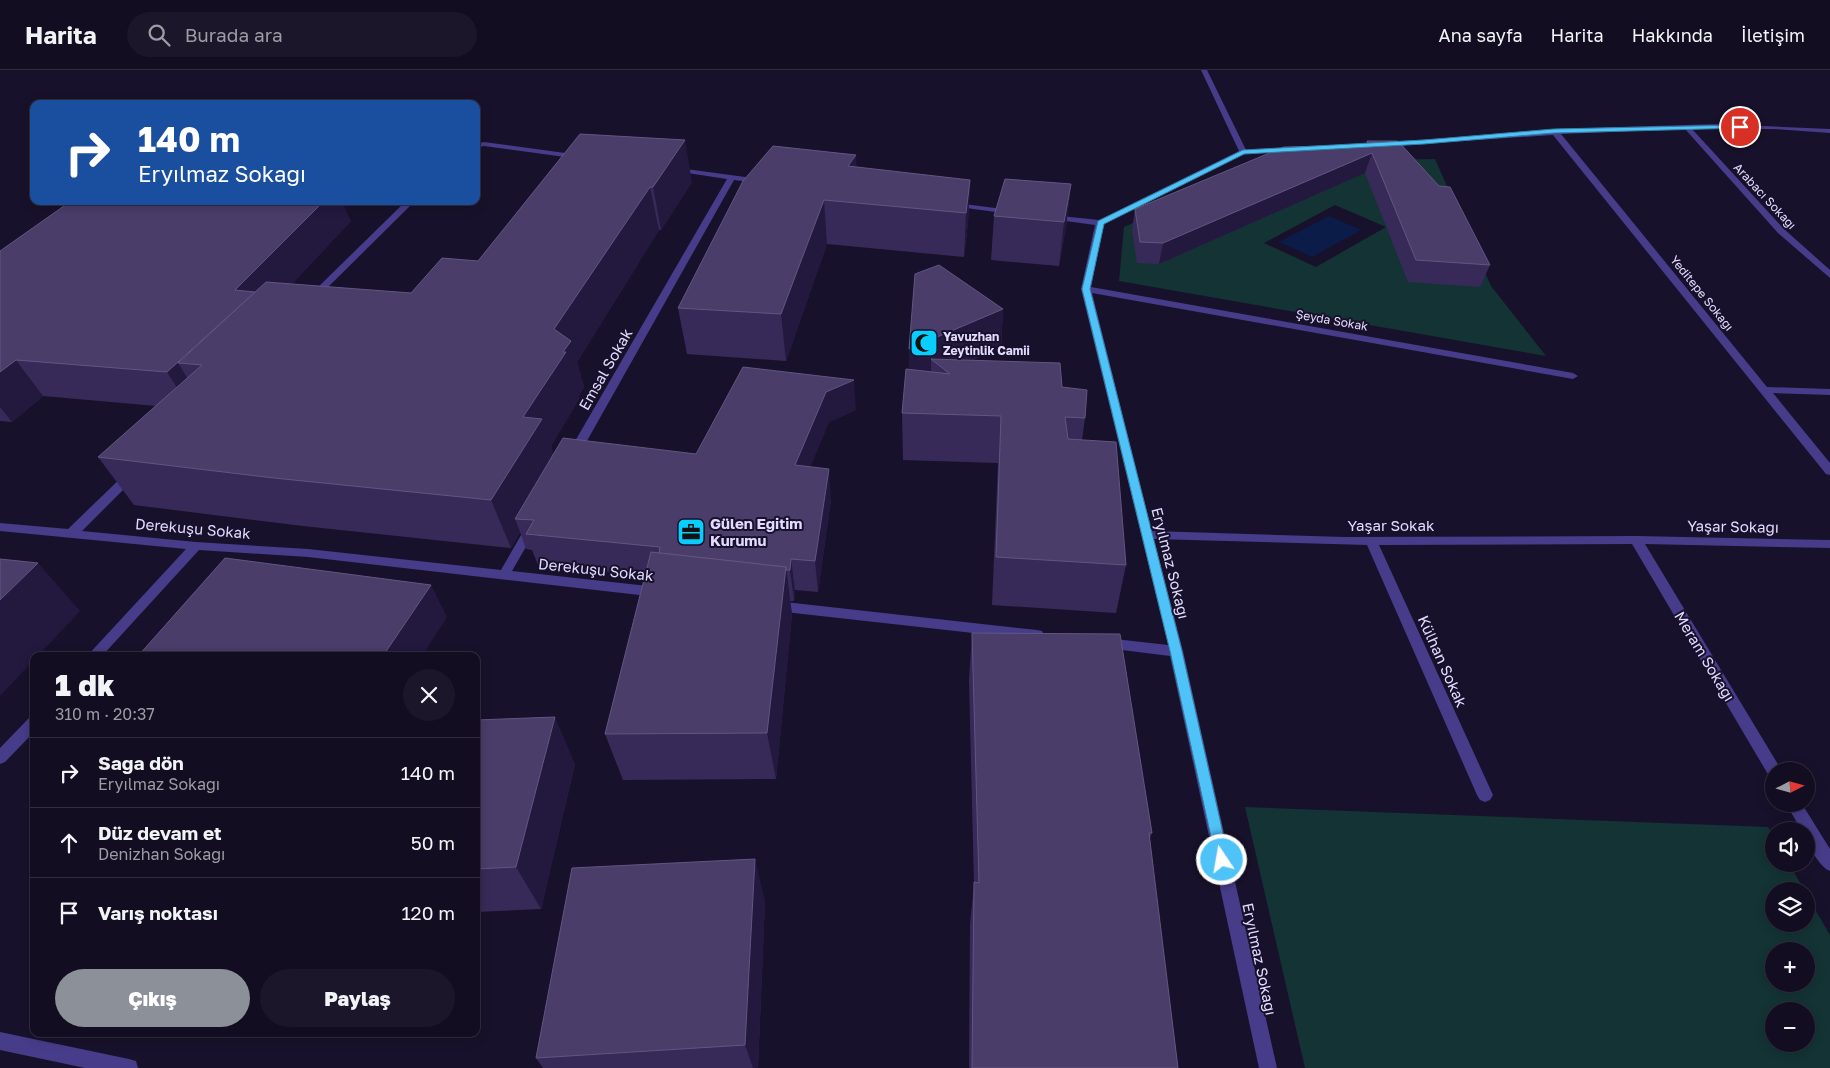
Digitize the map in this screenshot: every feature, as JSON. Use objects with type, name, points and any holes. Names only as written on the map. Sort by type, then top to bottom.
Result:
[{"type":"street","points":[[1204,70],[1243,152]]},
{"type":"street","points":[[1376,145],[1554,131],[1775,126],[1830,131]]},
{"type":"street","name":"Arabacı Sokağı","points":[[1688,128],[1781,231],[1830,275]]},
{"type":"street","name":"Yeditepe Sokağı","points":[[1554,131],[1830,471]]},
{"type":"street","points":[[480,145],[593,158]]},
{"type":"street","points":[[1042,216],[1100,223],[1243,152],[1300,149]]},
{"type":"street","points":[[662,168],[770,182]]},
{"type":"street","name":"Emsal Sokak","points":[[568,462],[732,177]]},
{"type":"street","points":[[945,204],[1023,213]]},
{"type":"street","points":[[305,305],[407,205]]},
{"type":"street","name":"Eryılmaz Sokağı","points":[[1100,223],[1086,289],[1176,651],[1268,1068]]},
{"type":"street","name":"Şeyda Sokak","points":[[1086,289],[1573,376]]},
{"type":"street","points":[[1766,390],[1830,392]]},
{"type":"street","points":[[71,534],[142,464]]},
{"type":"street","points":[[504,575],[539,514]]},
{"type":"street","name":"Derekuşu Sokak","points":[[0,527],[196,546],[308,553],[672,594]]},
{"type":"street","name":"Yaşar Sokak","points":[[1147,535],[1371,541],[1636,540]]},
{"type":"street","name":"Yaşar Sokağı","points":[[1636,540],[1830,544]]},
{"type":"street","name":"Meram Sokağı","points":[[1636,540],[1769,762]]},
{"type":"street","name":"Külhan Sokak","points":[[1371,541],[1485,795]]},
{"type":"street","points":[[98,652],[196,546]]},
{"type":"street","points":[[761,604],[1048,636]]},
{"type":"street","points":[[1097,642],[1176,651]]},
{"type":"street","points":[[0,758],[30,726]]},
{"type":"street","points":[[1799,812],[1830,864]]},
{"type":"street","points":[[0,1041],[129,1068]]},
{"type":"green space","points":[[1435,159],[1491,286],[1546,356],[1119,281],[1124,227],[1266,162]],"holes":[[[1335,205],[1386,227],[1316,267],[1264,243]]]},
{"type":"green space","points":[[1245,807],[1765,827],[1765,872],[1794,872],[1800,882],[1765,882],[1765,932],[1815,932],[1815,909],[1830,935],[1830,1068],[1305,1068]]},
{"type":"water","points":[[1329,216],[1361,230],[1312,257],[1279,242]]},
{"type":"building","points":[[580,134],[685,140],[653,187],[650,187],[554,329],[571,341],[563,352],[566,352],[523,417],[542,419],[491,500],[274,478],[98,457],[202,365],[178,363],[266,282],[411,293],[442,258],[478,261]]},
{"type":"building","points":[[1367,141],[1398,141],[1439,186],[1450,187],[1490,265],[1416,260],[1372,153],[1163,243],[1140,242],[1135,209],[1284,147],[1369,145]]},
{"type":"building","points":[[773,146],[856,155],[848,166],[970,180],[966,213],[824,200],[781,314],[678,308],[743,181]]},
{"type":"building","points":[[1005,179],[1071,184],[1064,222],[994,216]]},
{"type":"building","points":[[65,205],[320,205],[235,290],[255,292],[167,372],[16,360],[0,372],[0,251]]},
{"type":"building","points":[[939,265],[1003,309],[909,349],[915,274]]},
{"type":"building","points":[[931,359],[1060,363],[1062,387],[1087,390],[1085,418],[1065,417],[1068,439],[1116,442],[1126,565],[996,557],[1001,416],[902,413],[906,369],[950,374]]},
{"type":"building","points":[[743,367],[854,380],[826,392],[795,465],[829,469],[815,561],[791,559],[790,570],[786,570],[786,567],[659,553],[660,547],[526,534],[534,520],[515,519],[563,438],[696,454]]},
{"type":"building","points":[[651,552],[786,567],[767,733],[605,734]]},
{"type":"building","points":[[225,558],[431,585],[386,652],[142,652]]},
{"type":"building","points":[[0,559],[38,563],[0,600]]},
{"type":"building","points":[[972,633],[1120,634],[1152,833],[1149,833],[1178,1068],[972,1068],[974,882],[979,883]]},
{"type":"building","points":[[555,717],[516,867],[480,869],[480,720]]},
{"type":"building","points":[[755,859],[745,1045],[536,1058],[572,868]]},
{"type":"place","name":"Yavuzhan Zeytinlik Camii","points":[[924,343]]},
{"type":"place","name":"Gülen Eği̇ti̇m Kurumu","points":[[691,532]]},
{"type":"route","points":[[1222,860],[1176,651],[1086,289],[1100,223],[1243,152],[1424,142],[1554,131],[1740,127]]}]
